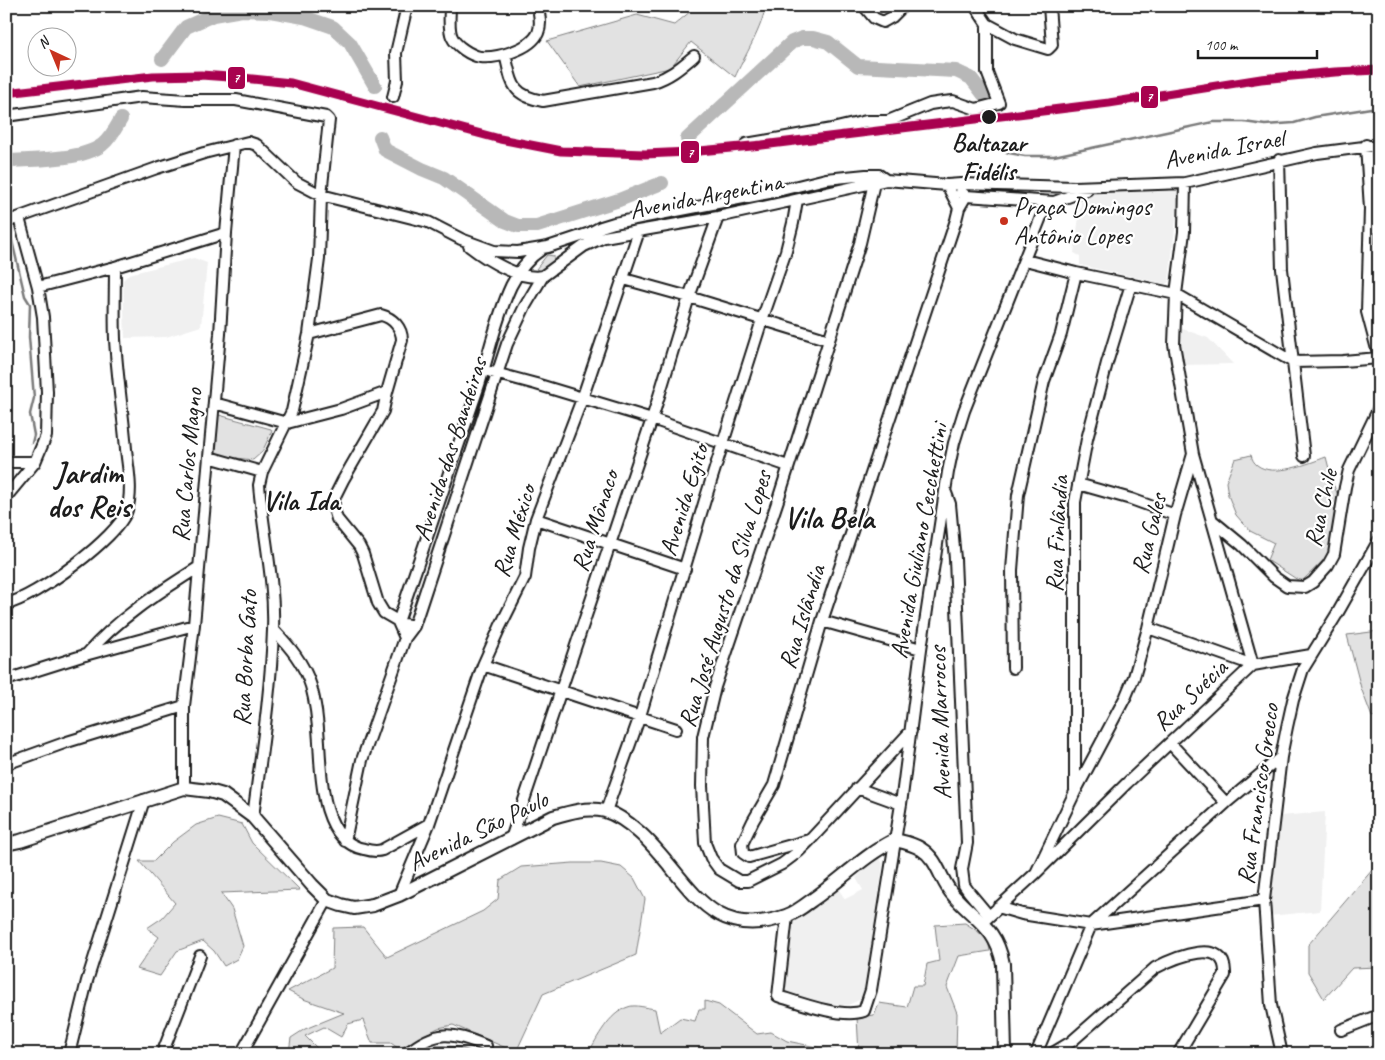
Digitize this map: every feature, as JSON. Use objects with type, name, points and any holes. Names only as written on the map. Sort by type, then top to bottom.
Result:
[{"type":"main road","name":"Avenida São Paulo","points":[[6,844],[184,788],[209,791],[222,795],[253,816],[327,900],[354,908],[373,906],[399,895],[553,817],[574,811],[590,810],[606,812],[628,822],[645,837],[705,906],[733,920],[749,923],[787,916],[823,893],[882,846],[895,840]]},
{"type":"main road","points":[[895,840],[920,848],[930,856],[954,896],[986,919],[1000,952],[1002,964],[1005,1054]]},
{"type":"street","points":[[393,97],[397,81],[396,53],[407,6]]},
{"type":"street","points":[[450,6],[450,33],[455,43],[471,54],[480,57],[505,54],[525,47],[534,40],[541,26],[538,6]]},
{"type":"street","points":[[864,6],[874,18],[883,22],[892,17],[903,6]]},
{"type":"street","points":[[975,6],[987,24],[1028,45],[1048,49],[1051,48],[1052,40],[1049,6]]},
{"type":"street","points":[[746,144],[866,121],[888,122],[930,104],[953,101],[976,109],[999,104],[987,72],[987,24]]},
{"type":"street","points":[[505,54],[515,89],[534,100],[543,101],[653,82],[666,78],[694,56]]},
{"type":"street","points":[[6,116],[142,98],[236,100],[326,118],[329,122],[321,195],[319,259],[309,334],[287,423],[262,472],[209,457]]},
{"type":"street","points":[[6,222],[157,168],[248,142],[257,145],[296,182],[321,195],[428,222],[461,239],[474,250],[517,274],[534,278],[543,276]]},
{"type":"street","name":"Avenida Israel","points":[[947,185],[1075,188],[1186,183],[1279,160],[1379,144]]},
{"type":"street","name":"Rua Carlos Magno","points":[[184,788],[184,706],[194,625],[214,402],[234,145]]},
{"type":"street","points":[[1025,260],[1176,294],[1293,362],[1343,362],[1379,358],[1367,312],[1370,209],[1366,145]]},
{"type":"street","points":[[1279,160],[1282,269],[1304,456]]},
{"type":"street","name":"Avenida Argentina","points":[[461,239],[494,251],[518,252],[548,246],[590,233],[614,223],[821,181],[866,174],[880,175],[886,180]]},
{"type":"street","name":"Avenida Argentina","points":[[543,276],[584,246],[604,237],[718,217],[886,180],[947,185]]},
{"type":"street","points":[[821,181],[828,192]]},
{"type":"street","points":[[817,194],[821,181]]},
{"type":"street","name":"Rua José Augusto da Silva Lopes","points":[[874,183],[860,243],[708,712],[702,747],[702,786],[705,843],[711,858],[719,869],[739,881],[748,881],[782,864],[811,839],[911,731]]},
{"type":"street","name":"Rua Gales","points":[[1036,873],[1134,677],[1148,628],[1175,515],[1193,454],[1175,356],[1176,294],[1184,232],[1186,183]]},
{"type":"street","points":[[947,185],[966,196],[1015,198],[1047,202],[1060,201],[1097,187]]},
{"type":"street","points":[[947,185],[958,208]]},
{"type":"street","points":[[1047,202],[1075,188]]},
{"type":"street","name":"Rua Islândia","points":[[811,839],[749,857],[742,850],[742,844],[753,821],[774,785],[822,621],[930,303],[958,208],[966,196]]},
{"type":"street","name":"Avenida Egito","points":[[606,812],[640,716],[705,500],[762,320],[786,252],[794,223],[797,200]]},
{"type":"street","name":"Avenida Giuliano Cecchettini","points":[[787,916],[778,996],[817,1009],[856,1014],[864,1011],[871,990],[901,804],[920,649],[954,443],[964,412],[1047,202]]},
{"type":"street","name":"Rua Mônaco","points":[[511,839],[652,419],[689,297],[718,217]]},
{"type":"street","points":[[6,497],[35,462],[46,436],[47,392],[43,317],[38,287],[19,218]]},
{"type":"street","name":"Rua México","points":[[399,895],[430,824],[483,666],[525,577],[536,519],[582,399],[639,231]]},
{"type":"street","points":[[38,287],[115,267],[226,234]]},
{"type":"street","points":[[548,246],[560,250],[561,255],[558,264]]},
{"type":"street","name":"Avenida das Bandeiras","points":[[398,622],[484,370],[496,325],[510,288],[517,274],[537,252],[548,246]]},
{"type":"street","points":[[6,604],[31,595],[54,580],[109,536],[127,512],[130,487],[115,339],[115,267]]},
{"type":"street","points":[[1013,668],[1012,570],[1018,495],[1044,381],[1060,334],[1076,273]]},
{"type":"street","name":"Avenida das Bandeiras","points":[[346,841],[362,760],[405,638],[414,626],[496,374],[516,323],[543,276]]},
{"type":"street","points":[[624,279],[829,340]]},
{"type":"street","name":"Rua Finlândia","points":[[1075,792],[1075,520],[1078,484],[1087,439],[1107,363],[1132,284]]},
{"type":"street","points":[[309,334],[376,315],[390,318],[400,329],[402,340],[383,411],[334,498],[334,509],[337,519],[359,546],[363,554],[378,603],[384,613],[398,622],[414,626]]},
{"type":"street","points":[[484,370],[652,419],[788,466]]},
{"type":"street","points":[[214,402],[287,423],[342,409],[387,392]]},
{"type":"street","name":"Rua Chile","points":[[1213,521],[1242,545],[1274,577],[1287,586],[1305,587],[1313,582],[1328,565],[1334,554],[1349,470],[1379,406]]},
{"type":"street","name":"Rua Suécia","points":[[986,919],[1036,873],[1126,783],[1253,665],[1193,454]]},
{"type":"street","points":[[6,462],[35,462]]},
{"type":"street","name":"Rua Borba Gato","points":[[253,816],[265,724],[273,629],[273,604],[260,485],[262,472]]},
{"type":"street","points":[[1078,484],[1131,499],[1175,515]]},
{"type":"street","name":"Avenida Marrocos","points":[[945,490],[950,504],[955,559],[967,843],[962,878],[968,892],[986,919]]},
{"type":"street","points":[[443,491],[456,496]]},
{"type":"street","points":[[536,519],[685,570]]},
{"type":"street","name":"Rua Francisco Grecco","points":[[1282,1054],[1273,1020],[1264,900],[1281,757],[1293,700],[1303,669],[1310,655],[1338,614],[1379,540]]},
{"type":"street","points":[[86,656],[103,636],[125,616],[199,567]]},
{"type":"street","points":[[822,621],[920,649]]},
{"type":"street","points":[[398,622],[405,638]]},
{"type":"street","points":[[6,680],[194,625]]},
{"type":"street","points":[[1148,628],[1253,665],[1310,655]]},
{"type":"street","points":[[273,629],[289,646],[303,666],[310,685],[316,710],[320,776],[323,793],[338,833],[354,847],[378,851],[430,824]]},
{"type":"street","points":[[483,666],[676,729]]},
{"type":"street","points":[[6,764],[67,742],[184,706]]},
{"type":"street","points":[[1170,743],[1226,803]]},
{"type":"street","points":[[1036,1054],[1091,925],[1226,803],[1281,757]]},
{"type":"street","points":[[857,788],[901,804]]},
{"type":"street","points":[[69,1054],[88,981],[144,800]]},
{"type":"street","points":[[241,1054],[327,900]]},
{"type":"street","points":[[998,907],[1022,914],[1091,925],[1264,900]]},
{"type":"street","points":[[1051,1054],[1071,1042],[1155,968],[1170,960],[1206,951],[1213,952],[1220,958],[1225,967],[1225,975],[1178,1054]]},
{"type":"street","points":[[162,1054],[200,956]]},
{"type":"street","points":[[1342,1030],[1379,1015]]},
{"type":"street","points":[[406,1054],[413,1048],[435,1037],[450,1034],[486,1046]]},
{"type":"shaded area","points":[[697,6],[765,6],[761,23],[735,77],[691,42],[670,68],[580,87],[547,41],[637,15],[674,25]]},
{"type":"shaded area","points":[[1175,188],[1179,192],[1169,282],[1165,284],[1080,265],[1080,256],[1074,253],[1082,195]]},
{"type":"shaded area","points":[[547,255],[554,256],[554,260],[541,270],[536,269]]},
{"type":"shaded area","points":[[194,258],[207,263],[201,326],[166,337],[125,338],[123,280],[129,274]]},
{"type":"shaded area","points":[[1180,328],[1208,338],[1233,364],[1181,365]]},
{"type":"shaded area","points":[[219,415],[271,429],[272,431],[262,452],[253,460],[220,456],[213,450],[214,432]]},
{"type":"shaded area","points":[[1251,455],[1257,465],[1264,469],[1272,470],[1291,468],[1326,457],[1338,495],[1328,556],[1301,582],[1267,560],[1274,543],[1250,531],[1236,515],[1228,495],[1226,482],[1235,459]]},
{"type":"shaded area","points":[[1379,631],[1379,715],[1372,717],[1361,688],[1347,635]]},
{"type":"shaded area","points":[[1325,812],[1320,911],[1269,916],[1281,816]]},
{"type":"shaded area","points":[[218,818],[242,824],[252,843],[300,890],[221,893],[232,909],[243,946],[237,959],[224,966],[214,951],[203,941],[177,951],[160,976],[137,969],[159,937],[147,928],[162,918],[175,903],[139,861],[154,861],[173,842],[196,825]]},
{"type":"shaded area","points":[[875,858],[880,858],[883,864],[864,998],[848,1005],[834,1006],[789,993],[785,989],[791,924],[839,890],[845,899],[863,890],[856,878]]},
{"type":"shaded area","points":[[1379,862],[1379,967],[1352,968],[1324,999],[1308,972],[1308,945]]},
{"type":"shaded area","points":[[601,863],[621,867],[634,878],[645,899],[636,955],[543,994],[517,1050],[527,1054],[520,1054],[453,1025],[438,1028],[399,1049],[391,1043],[372,1043],[363,1020],[348,1024],[341,1037],[324,1027],[305,1036],[323,1054],[292,1054],[289,1052],[291,1038],[305,1029],[344,1013],[303,999],[288,991],[332,968],[333,928],[363,927],[387,957],[483,911],[498,899],[500,880],[521,867]]},
{"type":"shaded area","points":[[965,923],[985,938],[990,951],[959,956],[947,987],[957,1013],[956,1054],[859,1054],[857,1017],[874,1015],[879,1003],[907,1007],[913,986],[923,986],[927,964],[939,961],[935,925]]},
{"type":"shaded area","points":[[705,1001],[719,1005],[757,1034],[771,1032],[787,1041],[836,1051],[837,1054],[588,1054],[609,1020],[621,1010],[631,1006],[655,1009],[660,1033],[680,1018],[695,1021],[699,1009],[705,1009]]},
{"type":"waterway","points":[[162,59],[186,27],[213,15],[242,10],[270,11],[304,17],[333,27],[350,43],[375,86]]},
{"type":"waterway","points":[[687,139],[792,42],[802,38],[813,38],[828,42],[858,66],[956,71],[971,78],[984,95]]},
{"type":"waterway","points":[[996,147],[1009,153],[1025,156],[1054,156],[1213,122],[1244,122],[1265,125],[1294,123],[1315,117],[1371,108],[1379,111]]},
{"type":"waterway","points":[[6,161],[56,158],[82,154],[93,150],[108,140],[121,119]]},
{"type":"waterway","points":[[380,137],[385,150],[444,178],[505,221],[518,226],[537,226],[619,200],[662,183]]},
{"type":"waterway","points":[[6,170],[7,161]]},
{"type":"waterway","points":[[9,228],[25,296],[30,304],[29,337],[34,398],[30,414],[34,435],[32,443]]},
{"type":"waterway","points":[[416,1052],[430,1048],[453,1047],[461,1048],[474,1054]]},
{"type":"transit line","name":"7","points":[[6,93],[153,76],[201,75],[243,78],[291,83],[500,139],[561,151],[645,154],[762,145],[1109,103],[1261,79],[1379,70]]},
{"type":"place","name":"Baltazar Fidélis","points":[[989,117]]},
{"type":"place","name":"Praça Domingos Antônio Lopes","points":[[1004,221]]},
{"type":"district","name":"Jardim dos Reis","points":[[89,490]]},
{"type":"district","name":"Vila Ida","points":[[301,500]]},
{"type":"district","name":"Vila Bela","points":[[829,518]]}]
